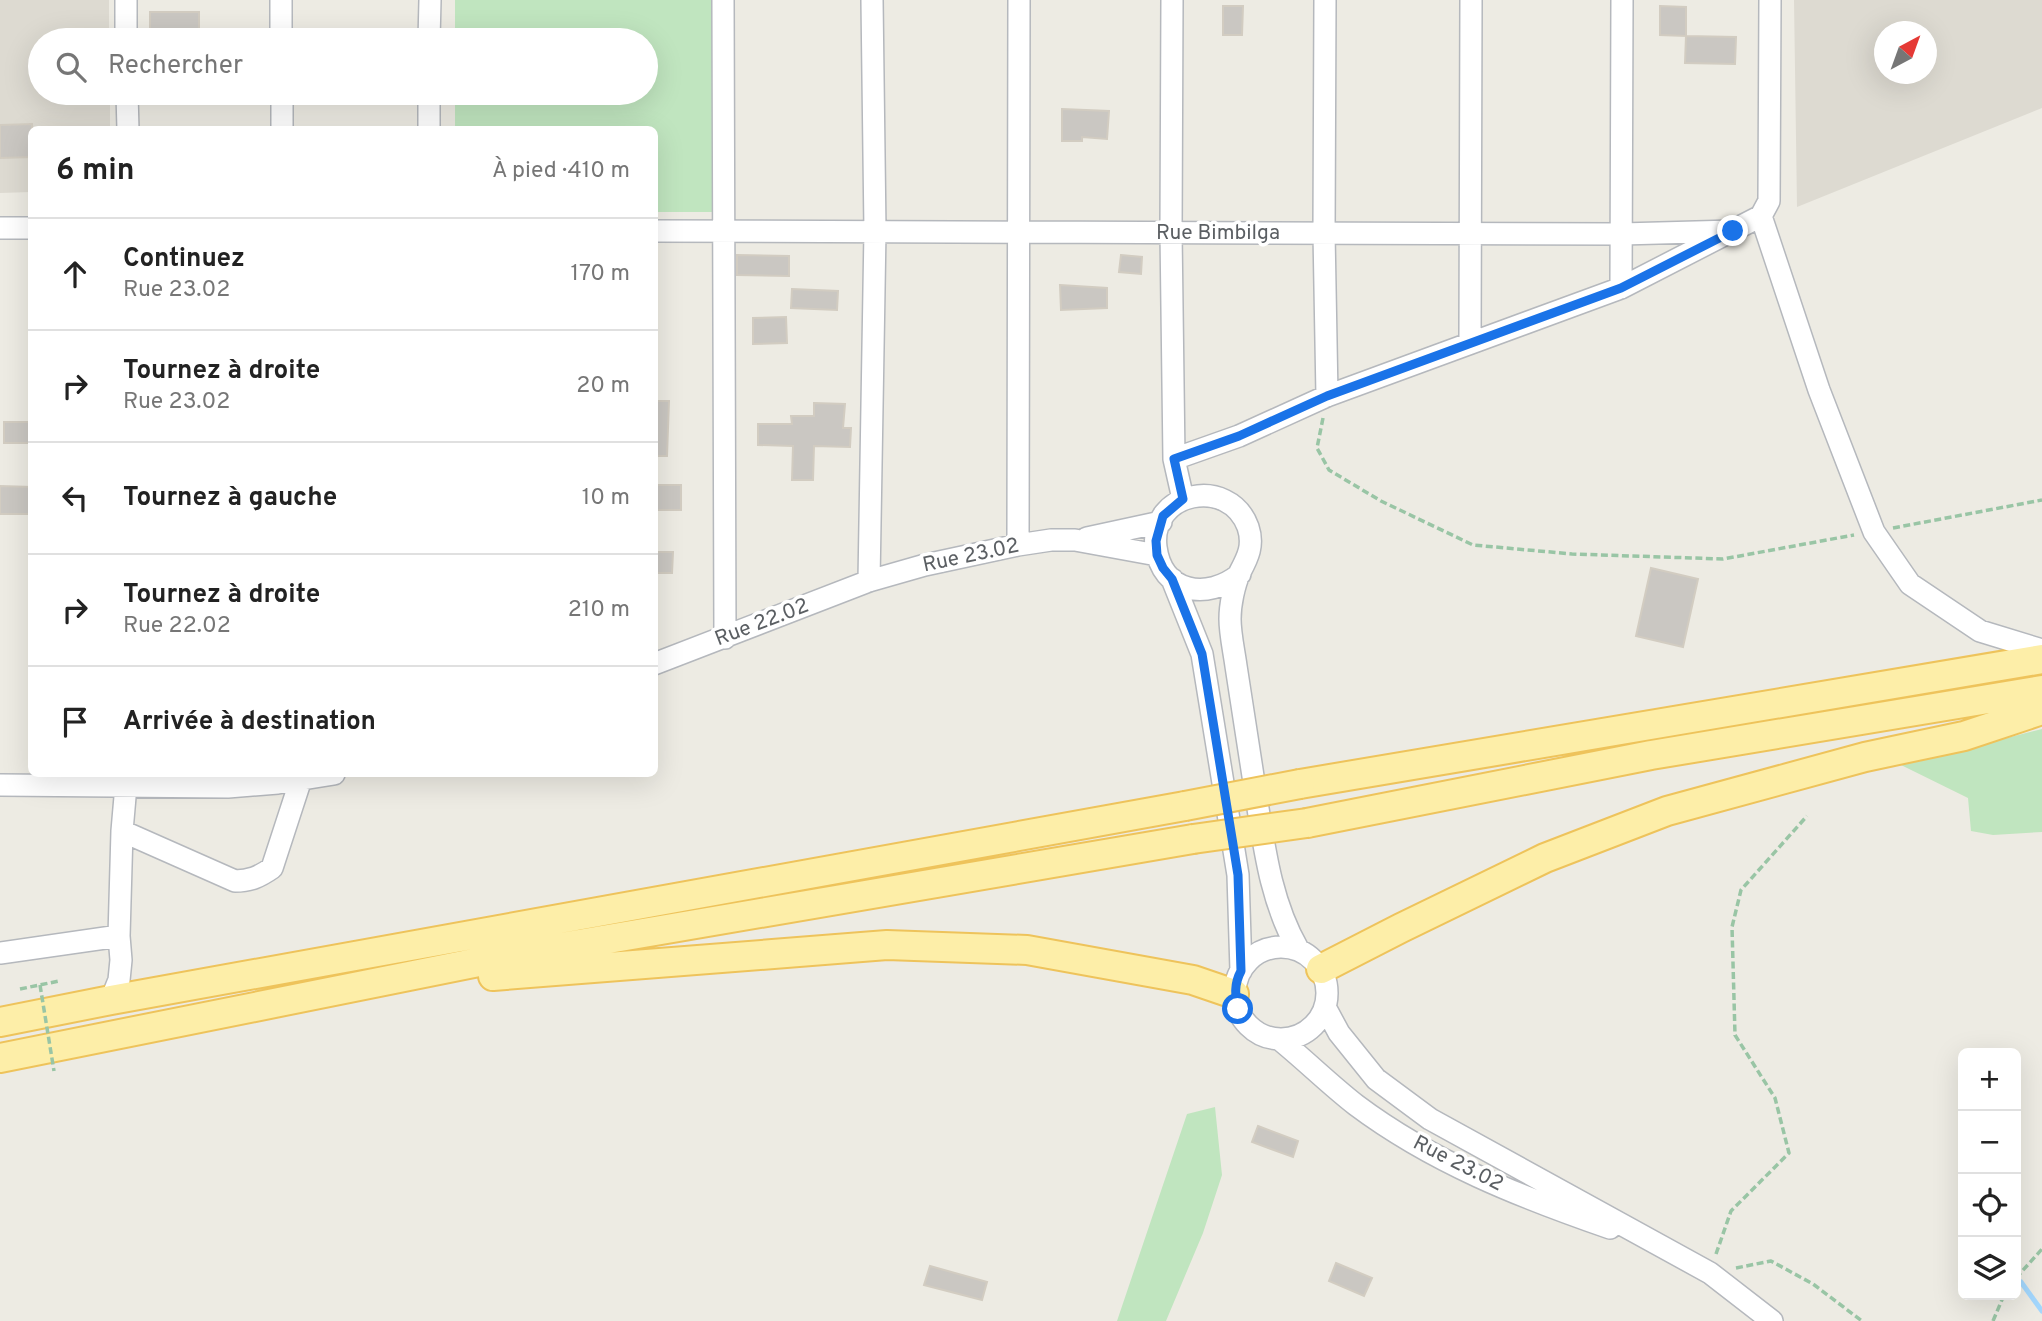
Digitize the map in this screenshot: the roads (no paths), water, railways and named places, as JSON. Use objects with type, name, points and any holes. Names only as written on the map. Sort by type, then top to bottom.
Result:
[{"type":"main road","points":[[0,1022],[1300,784],[2042,659]]},
{"type":"main road","points":[[0,1058],[509,956],[1193,839],[1307,823],[1651,755],[2042,690]]},
{"type":"main road","points":[[1321,969],[1545,858],[1667,811],[1864,757],[1964,736],[2042,710]]},
{"type":"main road","points":[[354,987],[887,945],[1027,950],[1193,980],[1238,983]]},
{"type":"street","points":[[126,0],[126,28]]},
{"type":"street","points":[[281,0],[281,28]]},
{"type":"street","points":[[429,28],[430,0]]},
{"type":"street","points":[[723,0],[725,638]]},
{"type":"street","points":[[869,581],[876,231],[873,0]]},
{"type":"street","points":[[1018,545],[1019,0]]},
{"type":"street","points":[[1172,0],[1174,459],[1183,499]]},
{"type":"street","points":[[1325,0],[1324,233],[1327,396]]},
{"type":"street","points":[[1470,343],[1471,0]]},
{"type":"street","points":[[1621,288],[1622,0]]},
{"type":"street","points":[[1770,0],[1765,209],[1819,390],[1874,532],[1910,584],[1980,631],[2042,650]]},
{"type":"street","points":[[127,105],[128,126]]},
{"type":"street","points":[[282,105],[282,126]]},
{"type":"street","points":[[429,105],[429,126]]},
{"type":"street","name":"Rue Bimbilga","points":[[658,231],[1622,234],[1733,231],[1765,209]]},
{"type":"street","points":[[0,228],[28,228]]},
{"type":"street","points":[[1174,459],[1239,436],[1327,396],[1621,288],[1733,231]]},
{"type":"street","points":[[1157,555],[1156,541],[1161,522],[1172,507],[1183,499],[1198,495],[1214,496],[1229,503],[1241,514],[1248,528],[1251,544],[1248,560],[1240,574],[1230,619],[1267,867],[1284,926],[1298,949]]},
{"type":"street","name":"Rue 23.02","points":[[869,581],[925,565],[1018,545],[1074,540],[1161,522]]},
{"type":"street","name":"Rue 23.02","points":[[1074,540],[1157,555],[1172,579],[1202,654],[1238,875],[1238,1009],[1245,1022],[1257,1032],[1279,1039],[1357,1105],[1422,1148],[1469,1174],[1554,1209],[1661,1247]]},
{"type":"street","points":[[1172,579],[1198,590],[1212,590],[1227,584],[1240,574]]},
{"type":"street","name":"Rue 22.02","points":[[658,663],[869,581]]},
{"type":"street","points":[[0,785],[127,780],[228,787],[278,778],[314,777]]},
{"type":"street","points":[[122,831],[235,881],[246,881],[272,869],[301,779]]},
{"type":"street","points":[[111,1000],[121,960],[118,936],[127,780]]},
{"type":"street","points":[[0,953],[118,936]]},
{"type":"street","points":[[1238,983],[1254,955],[1267,948],[1282,946],[1298,949],[1311,957],[1321,969]]},
{"type":"street","name":"Rue 23.02","points":[[1321,969],[1327,984],[1325,1007],[1339,1033],[1376,1079],[1430,1119],[1710,1273],[1767,1320]]},
{"type":"street","points":[[1279,1039],[1300,1035],[1313,1027],[1325,1007]]},
{"type":"waterway","points":[[2021,1282],[2042,1311]]}]
